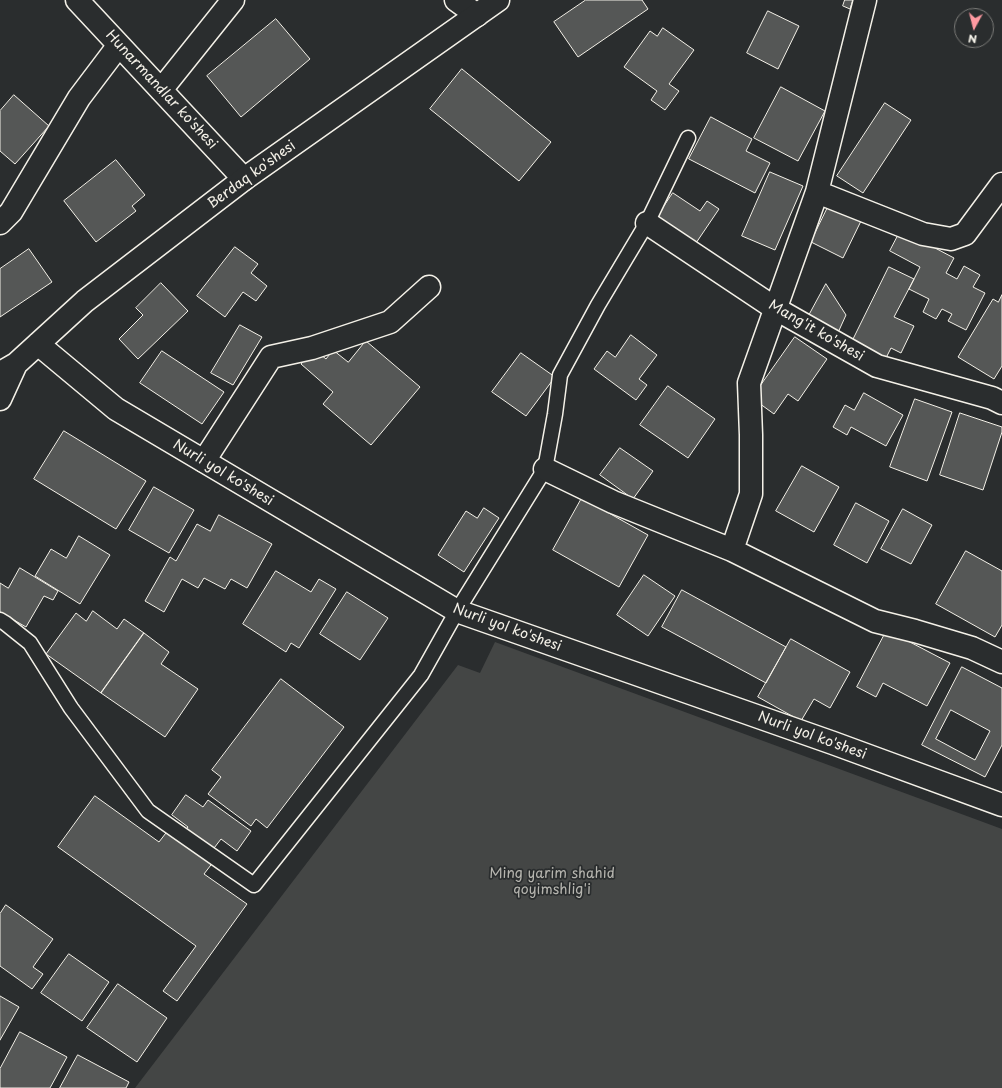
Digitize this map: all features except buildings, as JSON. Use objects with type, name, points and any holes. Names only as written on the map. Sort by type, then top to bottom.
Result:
[{"type":"street","name":"Hunarmandlar ko'shesi","points":[[77,0],[244,179]]},
{"type":"street","points":[[161,90],[233,0]]},
{"type":"street","points":[[456,0],[477,15]]},
{"type":"street","name":"Berdaq ko'shesi","points":[[8,369],[85,301],[244,179],[498,0]]},
{"type":"street","points":[[732,550],[751,494],[749,383],[817,192],[865,0]]},
{"type":"street","points":[[0,223],[11,212],[79,98],[119,45]]},
{"type":"street","points":[[817,192],[923,234],[951,239],[966,234],[1002,184]]},
{"type":"street","name":"Mang'it ko'shesi","points":[[647,224],[776,309],[877,366],[992,398],[1002,403]]},
{"type":"street","points":[[204,461],[271,357],[312,348],[390,322],[429,287]]},
{"type":"street","name":"Nurli yol ko'shesi","points":[[38,344],[116,409],[457,612],[825,741],[1002,805]]},
{"type":"street","points":[[0,399],[8,369]]},
{"type":"street","points":[[545,469],[613,502],[732,550],[875,621],[915,630],[972,648],[1002,662]]},
{"type":"lane","points":[[0,620],[30,643],[71,708],[148,811],[254,885],[421,676],[457,612],[545,469],[555,414],[560,375],[598,305],[647,224],[688,138]]},
{"type":"green space","name":"Ming yarim shahid qoyimshlig'i","points":[[495,642],[1002,829],[1002,1088],[135,1088],[458,665],[480,673]]}]
